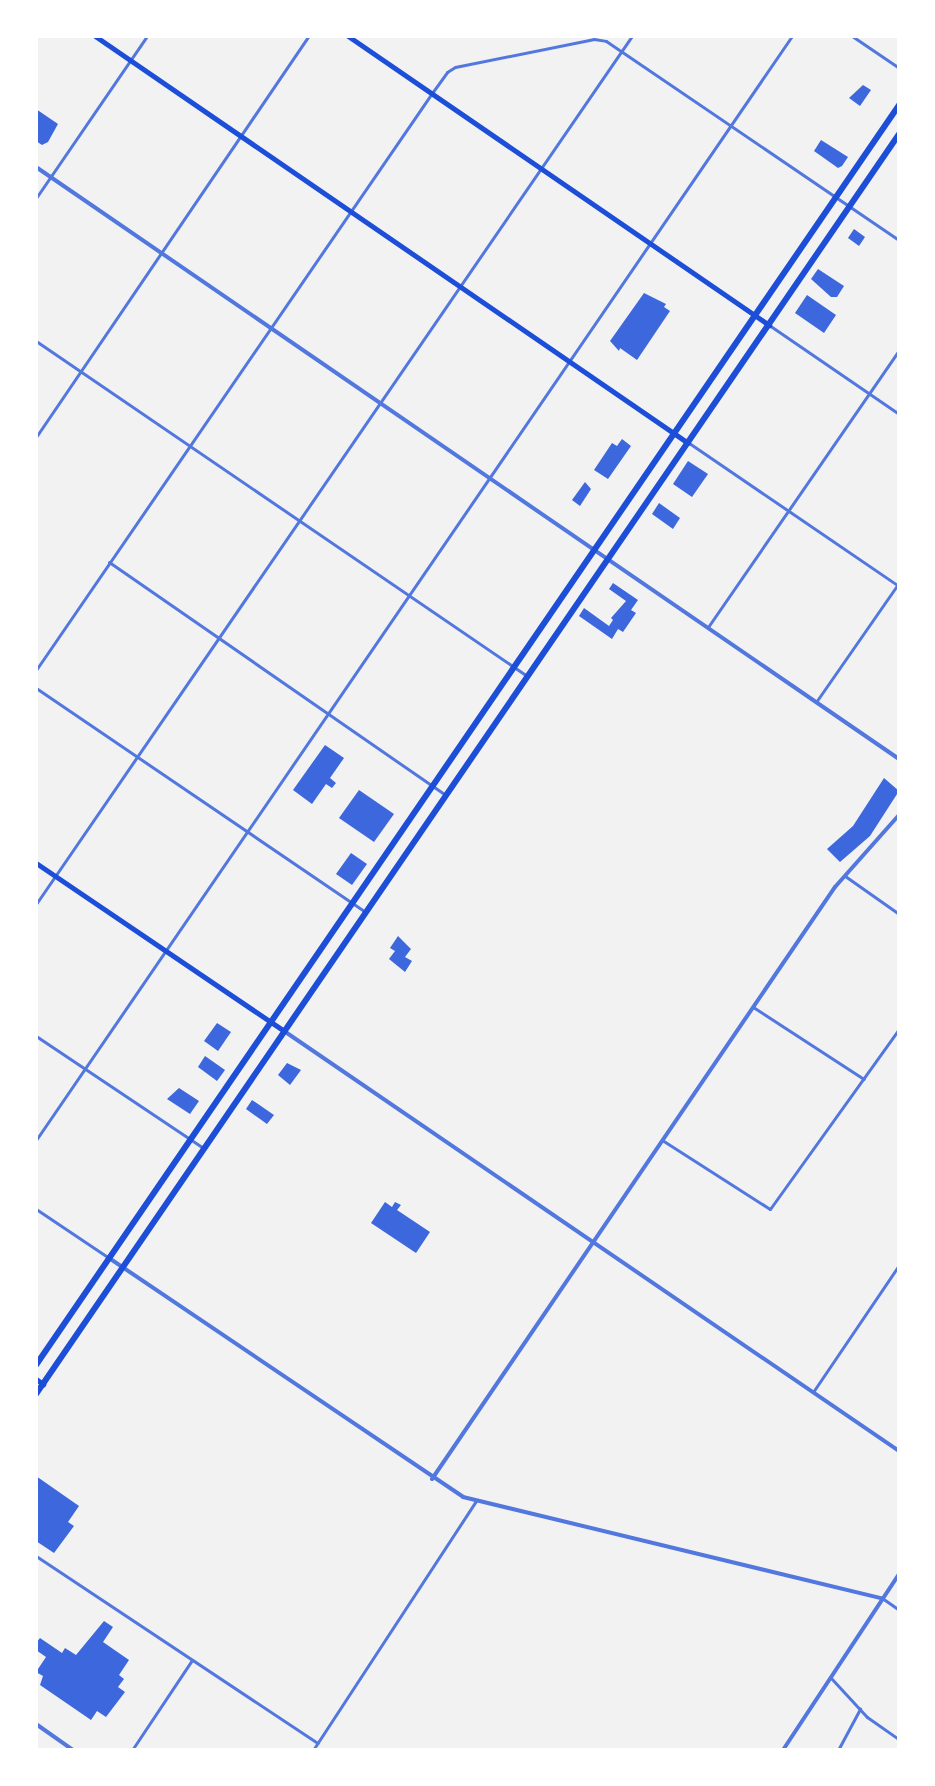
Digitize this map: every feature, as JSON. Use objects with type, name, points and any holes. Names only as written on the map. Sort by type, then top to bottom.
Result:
[{"type":"highway","points":[[36,1365],[899,105]]},
{"type":"highway","points":[[36,1394],[899,134]]},
{"type":"main road","points":[[95,36],[689,443]]},
{"type":"main road","points":[[348,36],[769,325]]},
{"type":"main road","points":[[36,863],[284,1031]]},
{"type":"main road","points":[[36,1379],[43,1384]]},
{"type":"street","points":[[36,198],[147,36]]},
{"type":"street","points":[[36,437],[309,36]]},
{"type":"street","points":[[36,904],[632,36]]},
{"type":"street","points":[[36,1140],[792,36]]},
{"type":"street","points":[[852,36],[899,68]]},
{"type":"street","points":[[36,670],[432,93],[447,72],[455,67],[594,39],[606,41],[899,240]]},
{"type":"street","points":[[36,167],[899,759]]},
{"type":"street","points":[[769,325],[899,414]]},
{"type":"street","points":[[36,341],[527,676]]},
{"type":"street","points":[[707,628],[899,350]]},
{"type":"street","points":[[689,443],[899,585],[816,702]]},
{"type":"street","points":[[109,562],[447,797]]},
{"type":"street","points":[[36,688],[366,913]]},
{"type":"street","points":[[432,1479],[845,876],[899,815]]},
{"type":"street","points":[[845,876],[899,914]]},
{"type":"street","points":[[753,1007],[864,1079]]},
{"type":"street","points":[[662,1140],[770,1209],[899,1029]]},
{"type":"street","points":[[284,1031],[899,1451]]},
{"type":"street","points":[[36,1036],[204,1149]]},
{"type":"street","points":[[36,1209],[432,1479],[476,1501],[882,1598],[899,1610]]},
{"type":"street","points":[[813,1392],[899,1265]]},
{"type":"street","points":[[313,1750],[476,1501]]},
{"type":"street","points":[[36,1556],[317,1743]]},
{"type":"street","points":[[783,1750],[899,1574]]},
{"type":"street","points":[[132,1750],[192,1660]]},
{"type":"street","points":[[831,1678],[860,1709],[899,1739]]},
{"type":"street","points":[[838,1750],[860,1709]]},
{"type":"street","points":[[36,1724],[73,1750]]},
{"type":"building","points":[[863,85],[871,90],[860,106],[849,98]]},
{"type":"building","points":[[36,109],[58,124],[48,142],[42,145],[36,141]]},
{"type":"building","points":[[821,140],[848,157],[842,166],[838,168],[814,151]]},
{"type":"building","points":[[854,229],[865,237],[859,246],[848,238]]},
{"type":"building","points":[[818,269],[844,286],[837,297],[831,297],[811,279]]},
{"type":"building","points":[[644,293],[666,304],[664,307],[670,311],[637,360],[620,348],[619,351],[610,341]]},
{"type":"building","points":[[807,295],[836,315],[824,333],[795,313]]},
{"type":"building","points":[[622,439],[631,446],[608,479],[594,470],[612,443],[617,446]]},
{"type":"building","points":[[688,461],[708,474],[692,497],[673,484]]},
{"type":"building","points":[[585,482],[591,489],[580,506],[572,500]]},
{"type":"building","points":[[659,503],[680,518],[673,529],[652,514]]},
{"type":"building","points":[[613,583],[638,600],[631,610],[636,613],[623,632],[618,629],[612,639],[579,616],[584,608],[609,626],[613,620],[611,618],[626,601],[609,589]]},
{"type":"building","points":[[325,745],[344,758],[330,778],[336,783],[332,788],[326,784],[312,804],[293,790]]},
{"type":"building","points":[[884,778],[899,791],[870,836],[840,862],[827,849],[853,826]]},
{"type":"building","points":[[359,790],[394,814],[374,842],[339,818]]},
{"type":"building","points":[[351,853],[367,864],[352,885],[336,874]]},
{"type":"building","points":[[398,936],[411,949],[405,957],[412,961],[405,972],[389,959],[395,951],[390,948]]},
{"type":"building","points":[[217,1023],[231,1032],[218,1051],[204,1041]]},
{"type":"building","points":[[205,1056],[225,1070],[217,1081],[198,1067]]},
{"type":"building","points":[[287,1063],[301,1070],[290,1085],[278,1075]]},
{"type":"building","points":[[179,1088],[199,1101],[190,1114],[167,1099]]},
{"type":"building","points":[[252,1100],[274,1115],[267,1124],[246,1109]]},
{"type":"building","points":[[385,1202],[392,1207],[395,1202],[401,1205],[397,1210],[430,1232],[416,1253],[371,1223]]},
{"type":"building","points":[[36,1476],[79,1506],[68,1522],[74,1526],[54,1553],[36,1541]]},
{"type":"building","points":[[104,1621],[113,1627],[103,1642],[129,1660],[119,1675],[124,1679],[118,1687],[125,1692],[106,1717],[97,1711],[91,1720],[40,1685],[43,1676],[36,1672],[46,1657],[36,1650],[36,1643],[40,1638],[62,1653],[65,1648],[76,1655]]}]
